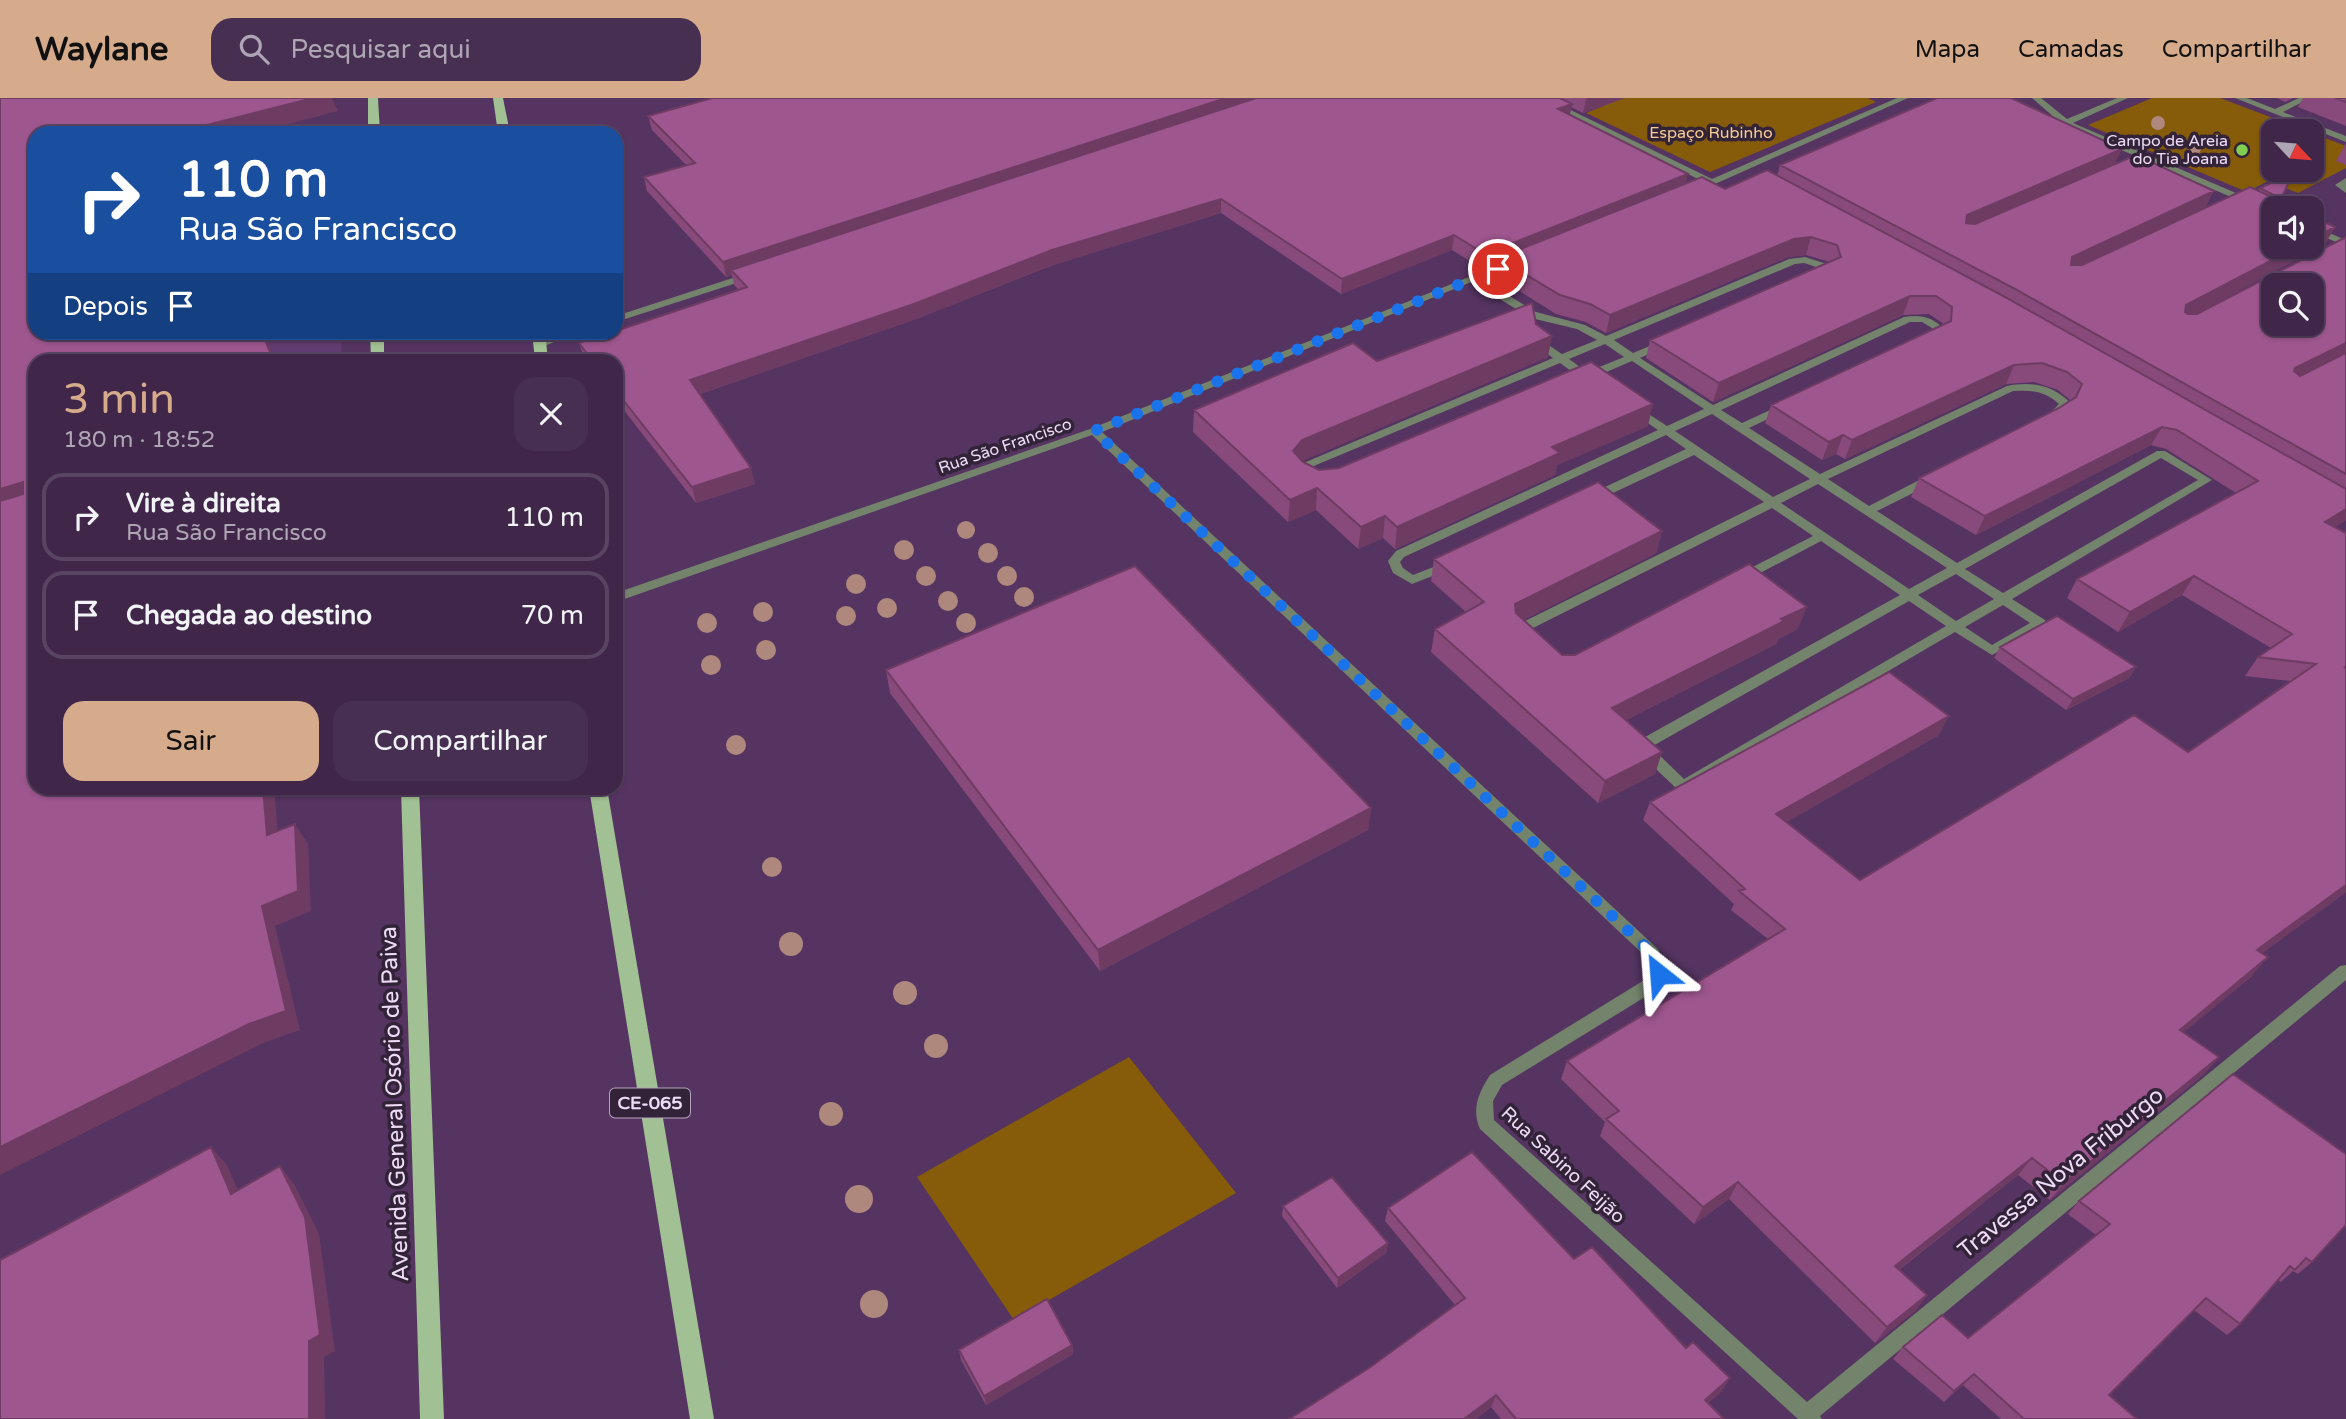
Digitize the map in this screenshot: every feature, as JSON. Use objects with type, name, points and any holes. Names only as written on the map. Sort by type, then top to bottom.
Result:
[{"type":"main road","points":[[373,98],[374,126]]},
{"type":"main road","points":[[498,98],[503,126]]},
{"type":"main road","name":"Avenida General Osório de Paiva","points":[[410,795],[432,1419]]},
{"type":"main road","name":"CE-065","points":[[599,795],[702,1419]]},
{"type":"street","points":[[1539,98],[1713,183]]},
{"type":"street","points":[[1688,193],[1746,173],[1903,98]]},
{"type":"street","points":[[2036,98],[2066,123],[2261,207]]},
{"type":"street","points":[[2066,123],[2124,98]]},
{"type":"street","points":[[2239,98],[2346,139]]},
{"type":"street","points":[[2275,112],[2305,98]]},
{"type":"street","points":[[2134,163],[2146,158]]},
{"type":"street","points":[[2346,181],[2340,185],[2346,190]]},
{"type":"street","points":[[2229,204],[2241,198]]},
{"type":"street","points":[[2324,234],[2344,243]]},
{"type":"street","points":[[2332,248],[2344,243]]},
{"type":"street","name":"Rua São Francisco","points":[[623,596],[1094,431],[1524,259]]},
{"type":"street","points":[[1793,261],[1812,261],[1828,270],[1828,274],[1821,278],[1332,485],[1314,484],[1303,478],[1300,472],[1305,466],[1606,340],[1793,261]]},
{"type":"street","points":[[623,317],[760,272]]},
{"type":"street","points":[[1474,279],[1535,315],[1581,327],[1606,340],[2040,623],[1992,650],[1621,401]]},
{"type":"street","points":[[1535,315],[1539,343],[1599,386]]},
{"type":"street","points":[[1461,560],[1412,580],[1397,570],[1394,561],[1400,554],[1908,319],[1920,318],[1935,324],[1939,329],[1938,335],[1913,347]]},
{"type":"street","points":[[1536,647],[1518,630],[1772,502],[2011,388],[2036,386],[2056,394],[2065,404],[2061,411],[2045,422]]},
{"type":"street","points":[[1741,428],[1802,399]]},
{"type":"street","name":"Rua Sabino Feijão","points":[[1094,431],[1652,953],[1659,963],[1659,974],[1652,984],[1496,1080],[1484,1101],[1486,1124],[1809,1417]]},
{"type":"street","points":[[1584,502],[1694,450]]},
{"type":"street","points":[[2161,453],[2206,480],[1954,625],[1683,786],[1641,746],[1909,595],[1956,568],[2161,453]]},
{"type":"street","points":[[1868,511],[1939,475]]},
{"type":"street","points":[[1735,581],[1822,536]]},
{"type":"street","name":"Travessa Nova Friburgo","points":[[1809,1417],[2346,971]]},
{"type":"shaded area","points":[[98,340],[341,340],[342,354],[54,354]]},
{"type":"green space","name":"Espaço Rubinho","points":[[1623,98],[1868,98],[1876,102],[1710,172],[1586,113]]},
{"type":"green space","points":[[2152,98],[2220,98],[2275,119],[2261,119],[2261,182],[2266,182],[2247,192],[2088,125]]},
{"type":"green space","points":[[2324,138],[2346,146],[2346,168],[2324,179]]},
{"type":"green space","points":[[2270,182],[2319,182],[2298,193]]},
{"type":"green space","points":[[1129,1057],[1236,1193],[1014,1320],[917,1177]]},
{"type":"building","points":[[0,98],[313,98],[203,126],[28,126],[28,340],[265,340],[271,354],[28,354],[28,795],[264,795],[267,835],[295,824],[298,891],[262,906],[286,1011],[249,1024],[0,1147],[0,501],[23,494],[23,482],[0,489]]},
{"type":"building","points":[[712,98],[1226,98],[723,262],[644,177],[695,163],[648,116]]},
{"type":"building","points":[[1256,98],[1560,98],[1572,104],[1558,109],[1688,174],[1485,254],[1454,235],[1342,279],[1221,199],[1052,250],[914,304],[690,380],[751,468],[692,487],[623,400],[623,354],[587,354],[579,343],[588,340],[623,340],[623,329],[747,287],[731,270]]},
{"type":"building","points":[[1937,98],[2011,98],[2122,149],[1967,215],[1966,223],[1975,224],[2136,155],[2214,191],[2072,257],[2071,265],[2082,265],[2250,187],[2270,196],[2261,196],[2261,259],[2274,259],[2186,305],[2185,312],[2197,314],[2261,281],[2261,336],[2324,336],[2324,273],[2276,273],[2303,259],[2324,259],[2324,248],[2346,237],[2346,343],[2295,368],[2294,371],[2300,376],[2346,353],[2346,474],[2015,289],[1780,165]]},
{"type":"building","points":[[1767,170],[2005,297],[2346,489],[2346,509],[2325,522],[2346,533],[2346,885],[2257,950],[2268,957],[2180,1030],[2219,1057],[2064,1183],[2032,1158],[1895,1266],[1927,1295],[1887,1327],[1738,1182],[1703,1207],[1606,1119],[1619,1111],[1567,1061],[1785,929],[1739,891],[1745,889],[1650,802],[1889,672],[1949,716],[1776,814],[1860,880],[2134,715],[2188,752],[2316,664],[2258,657],[2292,634],[2194,576],[2130,612],[2077,579],[2258,481],[2177,430],[2162,427],[1985,516],[1919,478],[2076,397],[2082,384],[2067,372],[2042,363],[2014,365],[1852,440],[1843,435],[1829,442],[1771,405],[1951,321],[1952,307],[1936,296],[1910,296],[1719,383],[1650,340],[1841,257],[1837,245],[1811,237],[1794,239],[1610,315],[1590,304],[1560,295],[1498,258],[1702,177],[1725,189]]},
{"type":"building","points":[[2273,182],[2289,182],[2282,196],[2275,196],[2260,188]]},
{"type":"building","points":[[2324,222],[2335,227],[2324,233]]},
{"type":"building","points":[[1532,303],[1536,324],[1552,336],[1302,440],[1293,451],[1303,462],[1319,470],[1339,468],[1591,362],[1653,404],[1552,447],[1560,453],[1397,527],[1385,516],[1361,527],[1317,488],[1290,500],[1194,410],[1353,343],[1377,361]]},
{"type":"building","points":[[1598,482],[1662,531],[1515,604],[1516,613],[1562,655],[1575,655],[1749,564],[1807,607],[1612,708],[1662,752],[1605,781],[1435,629],[1484,602],[1434,559]]},
{"type":"building","points":[[1135,566],[1371,808],[1098,950],[886,670]]},
{"type":"building","points":[[2057,616],[2136,667],[2073,699],[2000,647]]},
{"type":"building","points":[[2233,1074],[2346,1154],[2346,1225],[2312,1262],[2306,1258],[2295,1270],[2290,1266],[2240,1324],[2206,1298],[2109,1395],[2137,1419],[2024,1419],[1974,1374],[1954,1391],[1903,1347],[1942,1315],[1968,1338],[2110,1224],[2079,1201]]},
{"type":"building","points":[[211,1147],[231,1194],[280,1166],[305,1217],[320,1335],[309,1341],[309,1419],[0,1419],[0,1260]]},
{"type":"building","points":[[1472,1152],[1574,1259],[1592,1247],[1686,1348],[1693,1342],[1730,1378],[1705,1400],[1724,1419],[1516,1419],[1496,1395],[1464,1419],[1289,1419],[1369,1368],[1465,1298],[1388,1208]]},
{"type":"building","points":[[1332,1177],[1388,1243],[1338,1278],[1283,1206]]},
{"type":"building","points":[[1047,1299],[1072,1345],[984,1396],[959,1350]]},
{"type":"place","name":"Campo de Areia do Tia Joana","points":[[2242,150]]},
{"type":"route","points":[[1498,269],[1094,431],[1652,953],[1659,963],[1659,974]]}]
